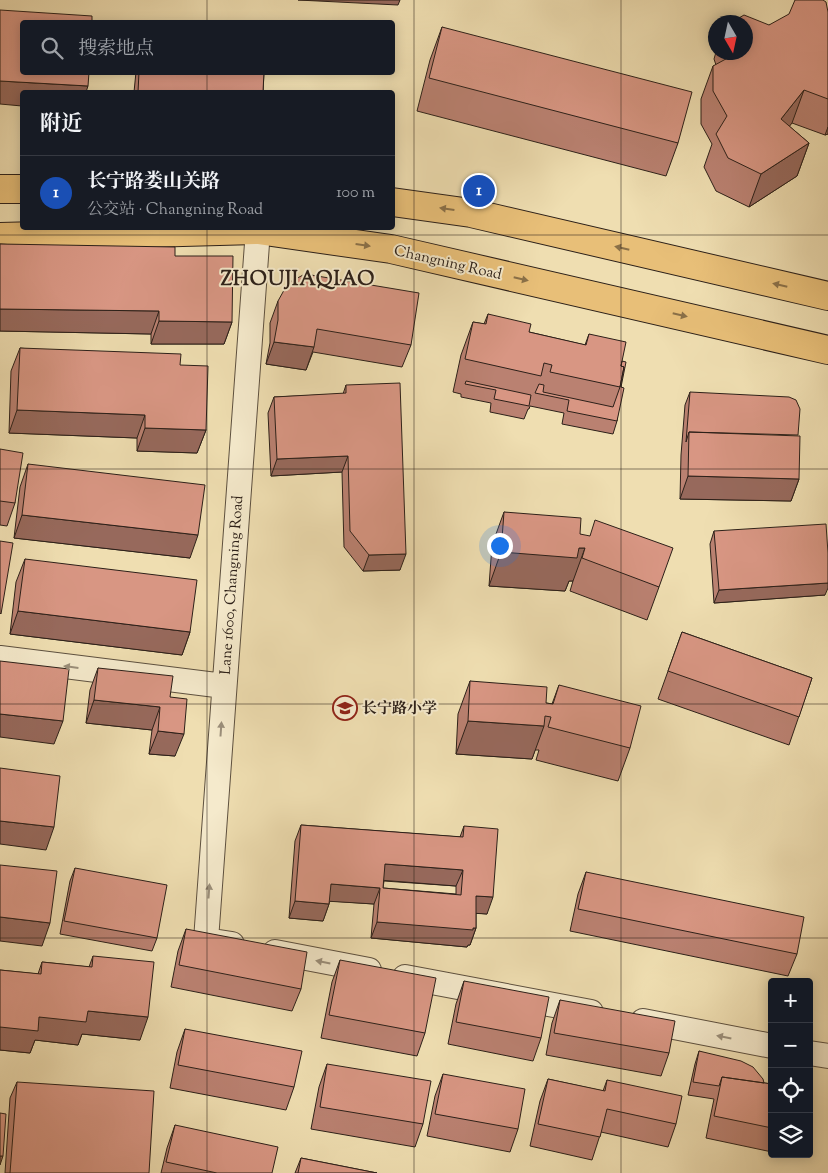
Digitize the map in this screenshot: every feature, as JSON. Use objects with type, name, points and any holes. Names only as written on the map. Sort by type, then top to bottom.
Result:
[{"type":"main road","points":[[0,189],[20,189]]},
{"type":"main road","points":[[395,202],[471,213],[828,296]]},
{"type":"main road","name":"Changning Road","points":[[0,237],[258,230],[391,249],[828,350]]},
{"type":"street","name":"Lane 1600, Changning Road","points":[[258,230],[206,940],[768,1045]]},
{"type":"street","points":[[0,658],[224,686]]},
{"type":"street","points":[[813,1053],[828,1056]]},
{"type":"building","points":[[795,0],[823,0],[826,2],[828,12],[828,99],[804,90],[781,119],[809,143],[761,174],[728,158],[716,134],[727,116],[713,91],[713,66],[724,60],[753,60],[753,19],[769,25],[789,14]]},
{"type":"building","points":[[0,10],[92,16],[92,20],[20,20],[20,75],[89,75],[88,86],[0,81]]},
{"type":"building","points":[[442,27],[692,92],[678,143],[429,78]]},
{"type":"building","points":[[139,75],[264,75],[263,90],[138,90]]},
{"type":"building","points":[[0,244],[175,247],[175,256],[233,256],[232,322],[159,321],[159,311],[0,309]]},
{"type":"building","points":[[305,274],[419,293],[411,345],[317,329],[314,347],[274,342],[278,320],[278,301],[288,283]]},
{"type":"building","points":[[488,314],[531,324],[529,332],[586,345],[589,334],[626,342],[621,366],[624,367],[620,387],[550,372],[552,365],[544,363],[541,376],[465,359],[473,322],[486,324]]},
{"type":"building","points":[[20,348],[181,354],[180,365],[208,366],[206,430],[145,428],[145,415],[17,410]]},
{"type":"building","points":[[622,361],[626,362],[621,387],[624,388],[617,421],[567,411],[569,400],[535,393],[539,384],[544,385],[543,392],[613,407],[624,367],[621,366]]},
{"type":"building","points":[[466,381],[531,395],[529,406],[494,399],[496,390],[465,384]]},
{"type":"building","points":[[400,383],[406,554],[369,555],[350,531],[348,456],[277,459],[274,397],[346,393],[346,385]]},
{"type":"building","points":[[690,392],[789,397],[796,400],[800,409],[798,435],[689,432],[686,442]]},
{"type":"building","points":[[689,432],[800,436],[799,479],[688,476]]},
{"type":"building","points":[[0,449],[23,453],[15,503],[0,501]]},
{"type":"building","points":[[28,464],[205,485],[198,535],[22,515]]},
{"type":"building","points":[[504,512],[581,518],[580,534],[590,536],[595,520],[673,548],[659,587],[582,558],[585,548],[579,548],[577,558],[501,552]]},
{"type":"building","points":[[826,524],[828,583],[719,590],[714,531]]},
{"type":"building","points":[[0,541],[13,543],[1,614],[0,613]]},
{"type":"building","points":[[25,559],[197,580],[190,632],[18,611]]},
{"type":"building","points":[[682,632],[812,678],[799,717],[668,671]]},
{"type":"building","points":[[0,661],[69,669],[63,721],[0,714]]},
{"type":"building","points":[[98,668],[173,676],[170,697],[187,699],[184,734],[158,731],[160,707],[94,700]]},
{"type":"building","points":[[470,681],[547,687],[546,703],[553,704],[559,685],[641,706],[630,748],[548,727],[551,717],[545,716],[544,726],[468,721]]},
{"type":"building","points":[[0,768],[60,776],[54,827],[0,821]]},
{"type":"building","points":[[301,825],[463,837],[464,826],[498,829],[493,897],[476,896],[476,928],[473,928],[473,930],[377,922],[380,888],[331,884],[329,904],[295,901]],"holes":[[[385,864],[463,870],[461,895],[383,888]]]},
{"type":"building","points":[[0,865],[57,871],[50,923],[0,917]]},
{"type":"building","points":[[75,868],[167,885],[157,938],[64,921]]},
{"type":"building","points":[[586,872],[804,917],[797,954],[578,909]]},
{"type":"building","points":[[186,929],[307,952],[301,989],[179,965]]},
{"type":"building","points":[[93,956],[154,962],[148,1017],[88,1011],[86,1022],[39,1017],[38,1031],[0,1027],[0,970],[41,974],[42,962],[92,967]]},
{"type":"building","points":[[340,960],[436,978],[425,1033],[329,1015]]},
{"type":"building","points":[[464,981],[549,997],[541,1038],[456,1022]]},
{"type":"building","points":[[560,1000],[675,1021],[669,1053],[554,1033]]},
{"type":"building","points":[[185,1029],[302,1051],[294,1087],[178,1065]]},
{"type":"building","points":[[699,1051],[741,1061],[753,1067],[764,1083],[722,1077],[719,1086],[693,1082]]},
{"type":"building","points":[[327,1064],[431,1081],[423,1124],[320,1107]]},
{"type":"building","points":[[443,1074],[525,1089],[518,1129],[435,1114]]},
{"type":"building","points":[[722,1077],[768,1083],[768,1127],[714,1116]]},
{"type":"building","points":[[548,1079],[605,1091],[607,1080],[682,1096],[676,1124],[607,1109],[600,1137],[538,1124]]},
{"type":"building","points":[[17,1082],[154,1091],[149,1173],[10,1173]]},
{"type":"building","points":[[0,1113],[6,1114],[3,1156],[0,1156]]},
{"type":"building","points":[[175,1125],[278,1147],[272,1173],[217,1173],[166,1162]]},
{"type":"building","points":[[301,1158],[377,1173],[298,1173]]},
{"type":"place","name":"长宁路娄山关路","points":[[479,191]]},
{"type":"place","name":"长宁路小学","points":[[345,708]]},
{"type":"district","name":"ZHOUJIAQIAO","points":[[298,278]]}]
